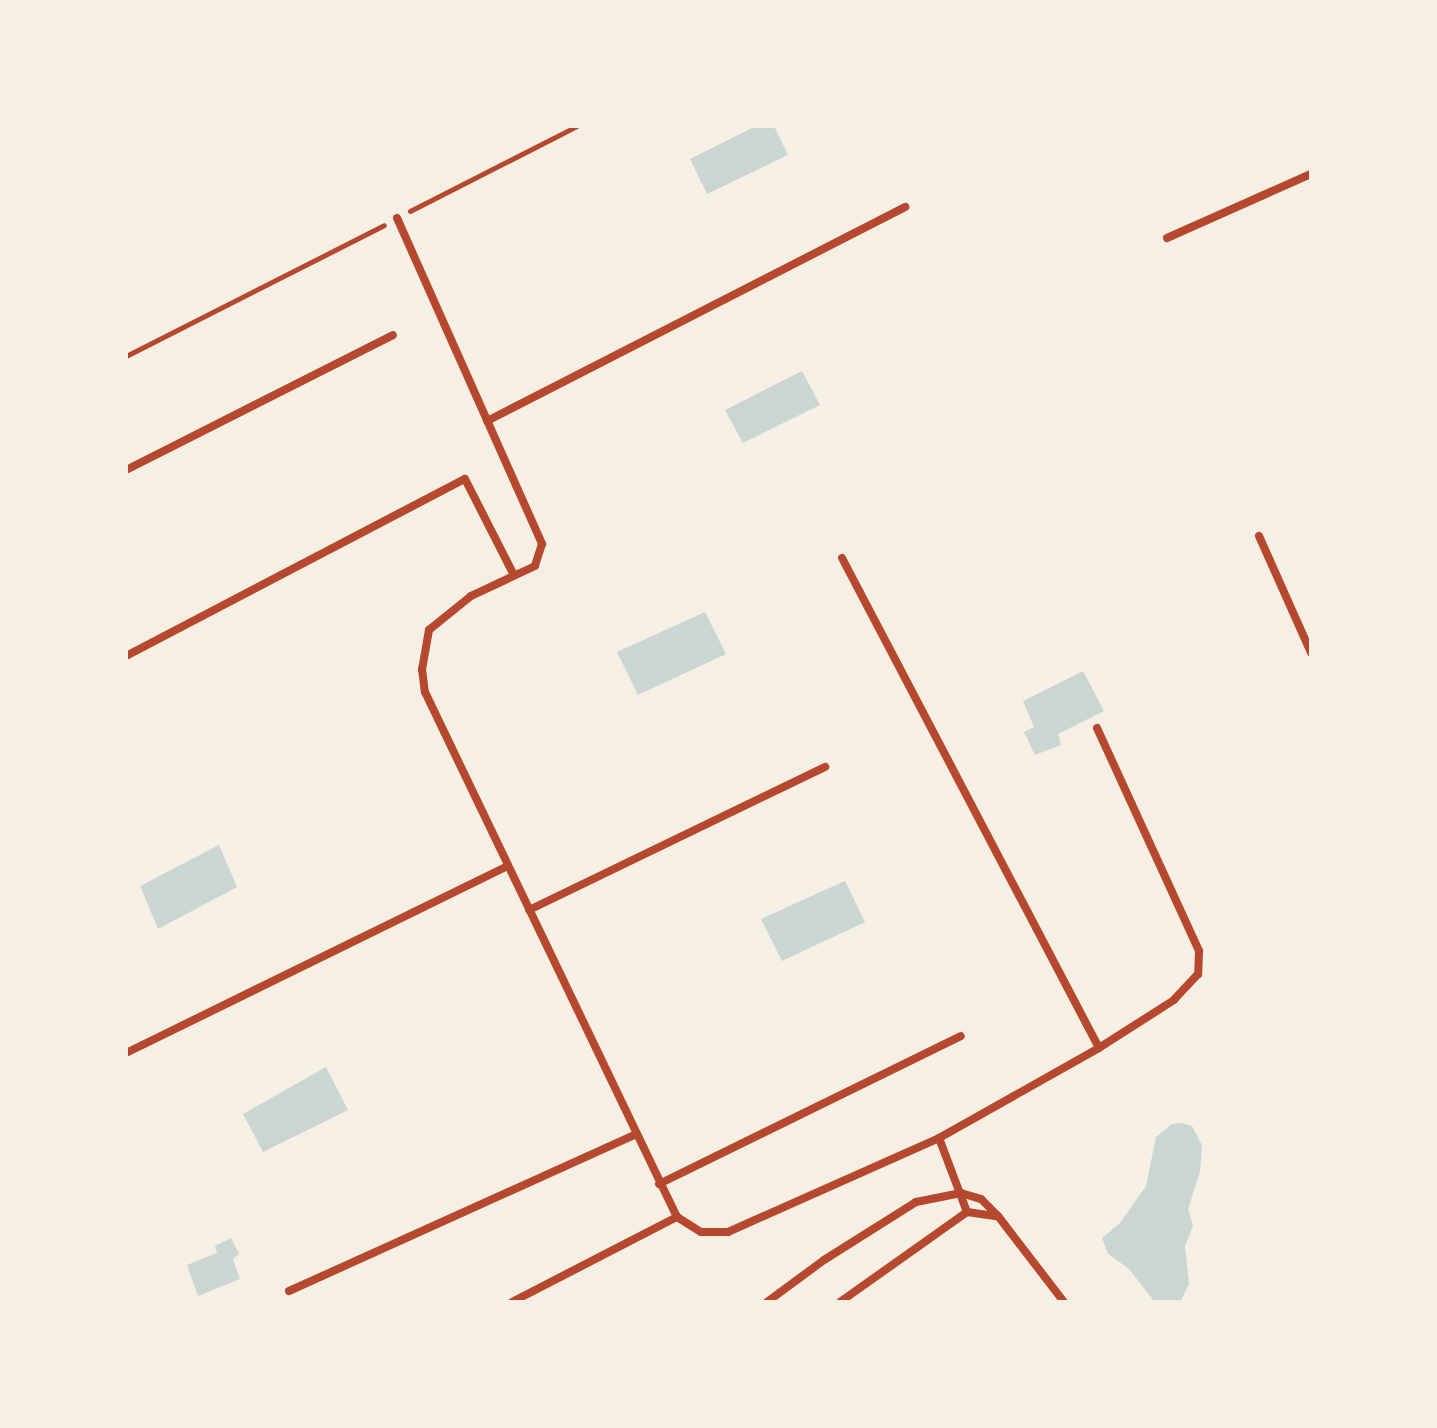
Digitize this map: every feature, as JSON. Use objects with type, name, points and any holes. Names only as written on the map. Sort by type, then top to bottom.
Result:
[{"type":"street","points":[[1167,238],[1311,174]]},
{"type":"street","points":[[487,421],[906,207]]},
{"type":"street","points":[[397,218],[542,544],[535,566],[471,596],[429,630],[422,669],[425,692],[677,1217],[701,1232],[728,1232],[939,1138],[1099,1048],[1174,1000],[1198,974],[1199,951],[1097,728]]},
{"type":"street","points":[[126,470],[393,335]]},
{"type":"street","points":[[126,656],[465,479],[514,575]]},
{"type":"street","points":[[1259,536],[1311,653]]},
{"type":"street","points":[[842,558],[1099,1048]]},
{"type":"street","points":[[529,910],[825,767]]},
{"type":"street","points":[[126,1053],[508,866]]},
{"type":"street","points":[[659,1184],[961,1036]]},
{"type":"street","points":[[289,1291],[636,1134]]},
{"type":"street","points":[[939,1138],[967,1212]]},
{"type":"street","points":[[767,1302],[824,1260],[916,1202],[961,1193],[981,1199],[998,1216],[1064,1302]]},
{"type":"street","points":[[844,1301],[967,1212],[998,1216]]},
{"type":"street","points":[[512,1302],[677,1217]]},
{"type":"path","points":[[126,356],[577,126]]},
{"type":"shaded area","points":[[756,126],[774,126],[788,155],[707,194],[690,159]]},
{"type":"shaded area","points":[[802,371],[820,405],[743,443],[725,410]]},
{"type":"shaded area","points":[[705,612],[726,654],[638,695],[617,652]]},
{"type":"shaded area","points":[[1083,671],[1104,711],[1058,734],[1061,745],[1035,755],[1024,732],[1034,727],[1023,701]]},
{"type":"shaded area","points":[[219,845],[237,887],[158,929],[140,886]]},
{"type":"shaded area","points":[[845,881],[865,922],[782,961],[761,919]]},
{"type":"shaded area","points":[[326,1067],[348,1110],[263,1152],[243,1114]]},
{"type":"shaded area","points":[[1172,1124],[1192,1126],[1202,1145],[1200,1172],[1188,1209],[1193,1226],[1185,1246],[1189,1284],[1181,1300],[1155,1302],[1128,1268],[1108,1254],[1102,1238],[1120,1223],[1146,1186],[1156,1137]]},
{"type":"shaded area","points":[[231,1238],[239,1254],[233,1259],[240,1279],[198,1296],[187,1265],[217,1253],[215,1246]]}]
